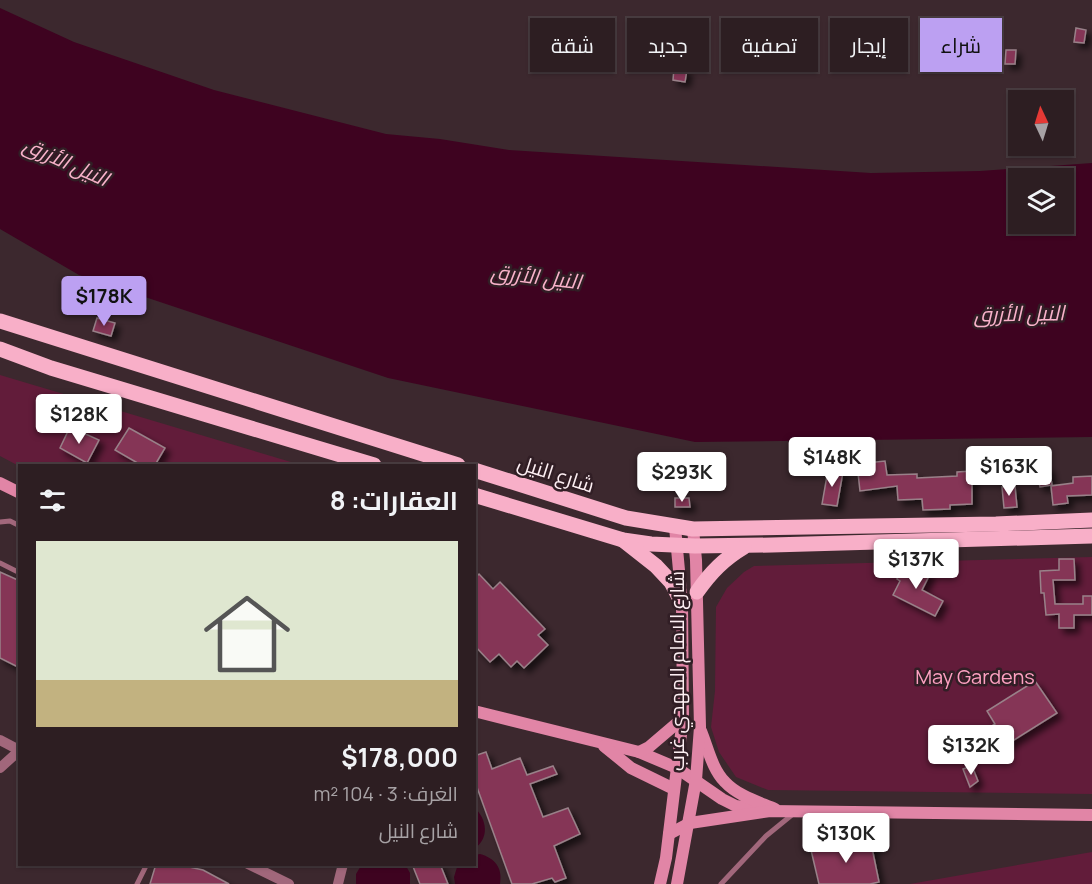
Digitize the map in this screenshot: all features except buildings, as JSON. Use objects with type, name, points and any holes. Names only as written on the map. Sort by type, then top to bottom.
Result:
[{"type":"main road","points":[[0,321],[455,464]]},
{"type":"main road","points":[[0,350],[62,371],[371,464]]},
{"type":"main road","name":"شارع النيل","points":[[476,471],[626,518],[693,529],[1092,520]]},
{"type":"main road","points":[[489,500],[495,477]]},
{"type":"main road","points":[[0,483],[18,492]]},
{"type":"main road","points":[[476,496],[623,540],[677,546],[1092,536]]},
{"type":"main road","name":"شارع الامام المهدي غرب","points":[[660,884],[669,834],[683,718],[682,603],[675,527]]},
{"type":"main road","points":[[825,527],[827,544]]},
{"type":"main road","name":"شارع الامام المهدي غرب","points":[[677,884],[690,823],[700,727],[693,529]]},
{"type":"main road","points":[[623,540],[656,566],[671,582],[682,603]]},
{"type":"main road","points":[[697,592],[726,558],[747,545]]},
{"type":"main road","points":[[476,712],[639,753],[677,768],[722,800],[736,806],[774,811],[1092,815]]},
{"type":"main road","points":[[639,753],[683,718]]},
{"type":"main road","points":[[700,727],[712,760],[725,783],[742,795],[774,811]]},
{"type":"main road","points":[[601,743],[631,768],[674,789]]},
{"type":"main road","points":[[669,834],[690,823],[774,811]]},
{"type":"street","points":[[0,740],[18,749]]},
{"type":"street","points":[[0,768],[18,751]]},
{"type":"street","points":[[252,866],[289,884]]},
{"type":"street","points":[[338,884],[342,866]]},
{"type":"lane","points":[[0,522],[10,521],[18,525]]},
{"type":"lane","points":[[0,563],[18,572]]},
{"type":"lane","points":[[721,884],[766,836],[796,811]]},
{"type":"lane","points":[[136,884],[146,866]]},
{"type":"green space","points":[[0,375],[298,464],[18,465],[0,456]]},
{"type":"green space","name":"May Gardens","points":[[1092,557],[1092,794],[768,790],[736,777],[719,752],[711,727],[715,691],[716,607],[727,588],[754,566]]},
{"type":"green space","points":[[1092,852],[1092,884],[910,884]]},
{"type":"water","name":"النيل الأزرق","points":[[0,8],[74,42],[214,90],[386,134],[440,139],[509,150],[871,173],[1008,169],[1008,234],[1074,234],[1074,168],[1022,168],[1092,163],[1092,437],[695,442],[388,378],[79,275],[0,229]]},
{"type":"water","points":[[476,810],[482,817],[485,828],[476,847]]},
{"type":"water","points":[[476,855],[490,858],[497,864],[501,878],[500,884],[455,884],[454,877],[457,866],[476,866]]},
{"type":"water","points":[[361,866],[406,866],[410,873],[410,884],[356,884],[356,874]]}]
